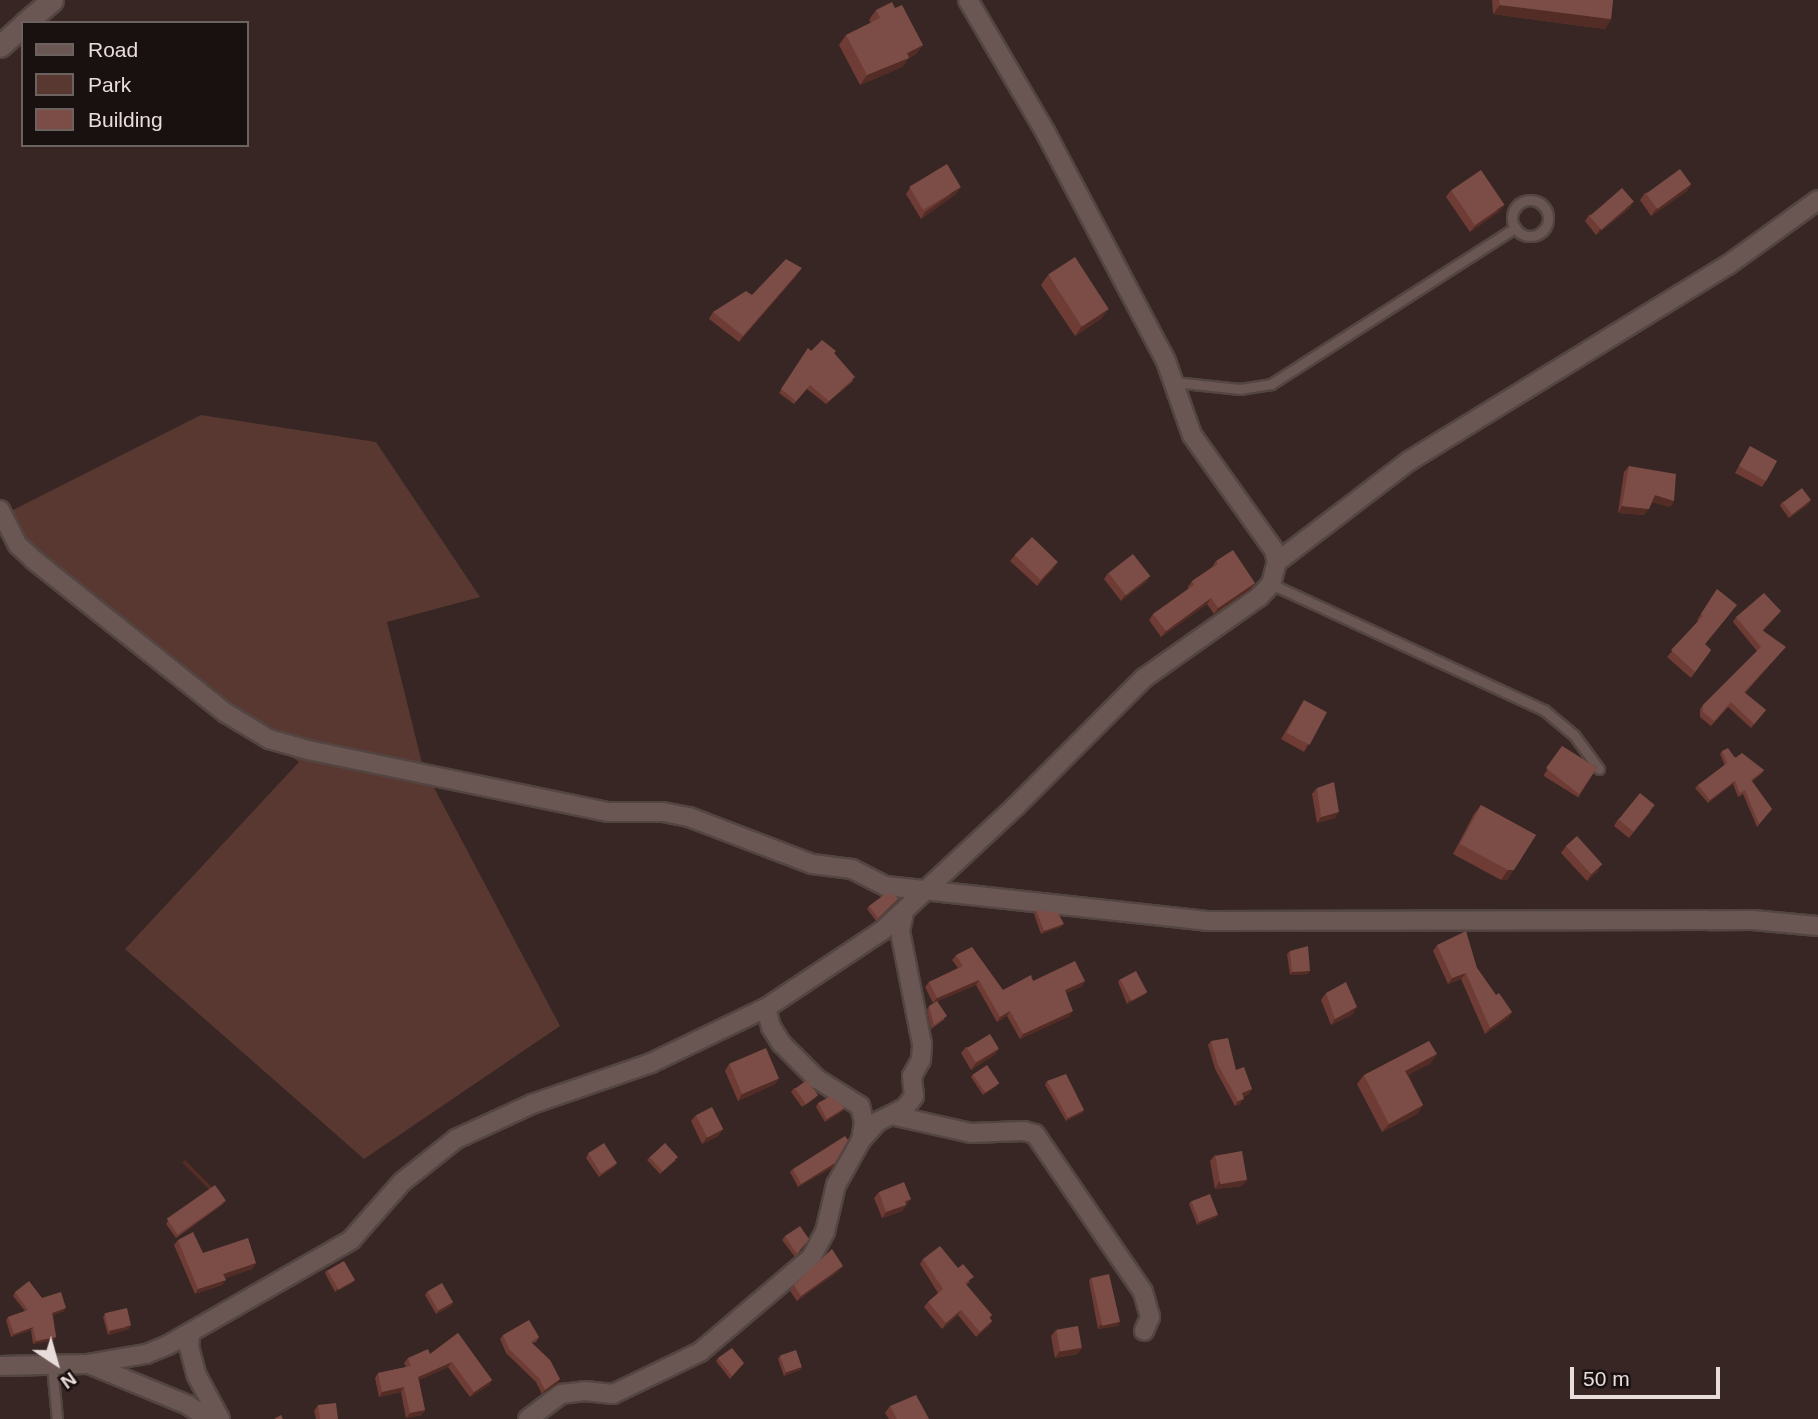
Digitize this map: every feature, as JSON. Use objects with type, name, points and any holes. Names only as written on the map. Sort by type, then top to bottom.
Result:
[{"type":"street","points":[[28,21],[52,0]]},
{"type":"street","points":[[968,0],[1046,132],[1174,382],[1192,435],[1268,541],[1277,562]]},
{"type":"street","points":[[0,46],[21,27]]},
{"type":"street","points":[[0,1366],[87,1364],[146,1354],[190,1334],[351,1240],[402,1182],[456,1139],[532,1104],[651,1063],[766,1007],[860,946],[904,912],[1144,678],[1259,597],[1270,584],[1277,562],[1409,461],[1728,265],[1818,200]]},
{"type":"street","points":[[0,510],[18,545],[34,560],[226,713],[269,739],[308,750],[608,812],[663,812],[689,817],[812,864],[852,869],[886,886],[1207,921],[1753,920],[1818,926]]},
{"type":"street","points":[[528,1419],[561,1394],[585,1391],[613,1394],[700,1352],[811,1258],[825,1232],[836,1185],[861,1140],[887,1116],[912,1102],[912,1076],[921,1060],[922,1044],[900,931],[904,912]]},
{"type":"street","points":[[766,1007],[771,1027],[782,1043],[817,1079],[860,1106],[864,1122],[861,1140]]},
{"type":"street","points":[[887,1116],[908,1117],[971,1133],[1024,1131],[1035,1134],[1143,1292],[1150,1317],[1144,1331]]},
{"type":"street","points":[[190,1334],[190,1359],[204,1392],[220,1419]]},
{"type":"street","points":[[87,1364],[188,1405],[209,1419]]},
{"type":"lane","points":[[1533,201],[1545,208],[1547,222],[1539,233],[1526,236],[1515,228],[1512,214],[1520,203],[1533,201]]},
{"type":"lane","points":[[1174,382],[1240,389],[1270,384],[1515,228]]},
{"type":"lane","points":[[1270,584],[1544,710],[1574,735],[1600,769]]},
{"type":"lane","points":[[52,1366],[57,1419]]},
{"type":"green space","points":[[201,415],[376,442],[480,597],[387,622],[423,767],[560,1026],[364,1159],[125,949],[299,762],[81,605],[7,513]]},
{"type":"building","points":[[1499,0],[1613,0],[1611,19],[1500,5]]},
{"type":"building","points":[[892,2],[895,8],[902,5],[923,45],[907,53],[909,58],[867,75],[846,35],[880,18],[876,10]]},
{"type":"building","points":[[947,164],[961,187],[923,210],[909,187]]},
{"type":"building","points":[[1680,169],[1691,184],[1657,209],[1646,194]]},
{"type":"building","points":[[1481,170],[1504,205],[1475,225],[1451,190]]},
{"type":"building","points":[[1622,188],[1634,202],[1601,230],[1590,216]]},
{"type":"building","points":[[1075,257],[1109,309],[1082,326],[1048,274]]},
{"type":"building","points":[[786,259],[802,268],[743,336],[713,312],[746,291],[752,295]]},
{"type":"building","points":[[822,340],[836,351],[834,353],[855,377],[829,401],[810,385],[796,401],[781,389],[808,348],[811,351]]},
{"type":"building","points":[[1750,446],[1777,461],[1766,481],[1739,466]]},
{"type":"building","points":[[1629,466],[1676,474],[1674,501],[1655,495],[1649,509],[1622,506]]},
{"type":"building","points":[[1802,488],[1811,500],[1792,514],[1783,502]]},
{"type":"building","points":[[1032,537],[1058,562],[1041,580],[1015,555]]},
{"type":"building","points":[[1233,550],[1255,583],[1218,608],[1211,598],[1166,631],[1153,614],[1194,585],[1192,581],[1218,564],[1216,561]]},
{"type":"building","points":[[1133,554],[1150,576],[1126,595],[1109,573]]},
{"type":"building","points":[[1717,589],[1737,605],[1705,644],[1711,650],[1695,672],[1671,650],[1703,616],[1701,614]]},
{"type":"building","points":[[1764,593],[1781,611],[1762,630],[1786,647],[1744,692],[1766,710],[1754,724],[1731,702],[1714,721],[1703,712],[1703,705],[1761,647],[1736,617]]},
{"type":"building","points":[[1304,700],[1327,712],[1310,745],[1287,733]]},
{"type":"building","points":[[1562,746],[1597,768],[1579,794],[1546,768]]},
{"type":"building","points":[[1728,748],[1735,758],[1742,753],[1764,770],[1751,780],[1772,809],[1759,824],[1745,790],[1740,793],[1735,781],[1710,800],[1698,785],[1727,763],[1722,751]]},
{"type":"building","points":[[1334,782],[1339,812],[1321,817],[1317,788]]},
{"type":"building","points":[[1640,793],[1655,805],[1633,831],[1619,819]]},
{"type":"building","points":[[1481,805],[1536,835],[1514,870],[1508,870],[1460,844]]},
{"type":"building","points":[[1577,836],[1602,864],[1591,874],[1566,846]]},
{"type":"building","points":[[885,894],[895,895],[898,899],[878,918],[869,906]]},
{"type":"building","points":[[1036,910],[1058,913],[1064,924],[1044,931]]},
{"type":"building","points":[[1466,931],[1477,968],[1512,1012],[1490,1028],[1466,973],[1452,978],[1437,945]]},
{"type":"building","points":[[1308,946],[1310,971],[1292,972],[1290,951]]},
{"type":"building","points":[[972,947],[1003,990],[1031,975],[1033,981],[1075,961],[1085,981],[1065,990],[1073,1011],[1023,1034],[1010,1011],[1000,1017],[979,980],[937,998],[929,982],[963,966],[956,955]]},
{"type":"building","points":[[1136,971],[1147,992],[1131,1001],[1120,979]]},
{"type":"building","points":[[1346,982],[1357,1007],[1335,1019],[1326,993]]},
{"type":"building","points":[[937,1001],[947,1016],[934,1025],[929,1006]]},
{"type":"building","points":[[990,1034],[999,1049],[976,1062],[967,1048]]},
{"type":"building","points":[[1228,1038],[1236,1070],[1244,1067],[1252,1089],[1242,1093],[1244,1099],[1238,1101],[1218,1065],[1211,1041]]},
{"type":"building","points":[[1429,1041],[1437,1054],[1405,1071],[1423,1105],[1389,1124],[1364,1075]]},
{"type":"building","points":[[766,1048],[779,1078],[742,1094],[729,1064]]},
{"type":"building","points":[[987,1065],[999,1083],[985,1093],[973,1075]]},
{"type":"building","points":[[1066,1074],[1084,1110],[1068,1118],[1047,1081]]},
{"type":"building","points":[[807,1080],[818,1095],[806,1104],[795,1089]]},
{"type":"building","points":[[831,1096],[845,1108],[827,1119],[818,1103]]},
{"type":"building","points":[[712,1107],[723,1129],[707,1137],[696,1115]]},
{"type":"building","points":[[845,1136],[848,1140],[835,1163],[801,1184],[793,1169]]},
{"type":"building","points":[[604,1143],[617,1163],[601,1173],[588,1153]]},
{"type":"building","points":[[665,1143],[678,1157],[663,1171],[650,1157]]},
{"type":"building","points":[[1242,1151],[1247,1180],[1220,1184],[1215,1156]]},
{"type":"building","points":[[904,1182],[911,1199],[905,1201],[906,1205],[886,1212],[879,1192]]},
{"type":"building","points":[[215,1185],[226,1201],[178,1234],[167,1219]]},
{"type":"building","points":[[1210,1194],[1218,1215],[1199,1222],[1191,1201]]},
{"type":"building","points":[[800,1226],[809,1239],[797,1254],[785,1236]]},
{"type":"building","points":[[193,1232],[203,1253],[248,1238],[256,1263],[223,1274],[226,1280],[198,1289],[178,1240]]},
{"type":"building","points":[[940,1246],[958,1268],[963,1264],[974,1277],[965,1283],[992,1315],[989,1317],[992,1321],[980,1332],[961,1310],[946,1323],[928,1302],[943,1289],[923,1259]]},
{"type":"building","points":[[832,1249],[843,1266],[801,1296],[794,1285]]},
{"type":"building","points":[[344,1261],[355,1280],[339,1290],[328,1270]]},
{"type":"building","points":[[1109,1274],[1120,1322],[1102,1326],[1091,1278]]},
{"type":"building","points":[[29,1281],[42,1298],[61,1292],[66,1308],[52,1313],[56,1337],[36,1341],[33,1327],[14,1334],[8,1317],[28,1310],[15,1292]]},
{"type":"building","points":[[442,1283],[453,1302],[438,1311],[427,1292]]},
{"type":"building","points":[[127,1308],[131,1326],[109,1331],[105,1313]]},
{"type":"building","points":[[529,1320],[539,1337],[531,1342],[550,1360],[560,1379],[545,1390],[539,1378],[509,1349],[503,1335]]},
{"type":"building","points":[[1078,1326],[1082,1348],[1060,1351],[1056,1330]]},
{"type":"building","points":[[458,1333],[492,1380],[474,1392],[452,1362],[418,1377],[425,1410],[410,1413],[404,1387],[382,1392],[378,1373],[411,1366],[408,1358],[428,1349],[430,1354]]},
{"type":"building","points":[[732,1348],[744,1363],[732,1376],[718,1358]]},
{"type":"building","points":[[796,1350],[802,1367],[786,1373],[780,1356]]},
{"type":"building","points":[[916,1395],[929,1419],[897,1419],[890,1406]]},
{"type":"building","points":[[336,1403],[338,1419],[320,1419],[318,1405]]}]
